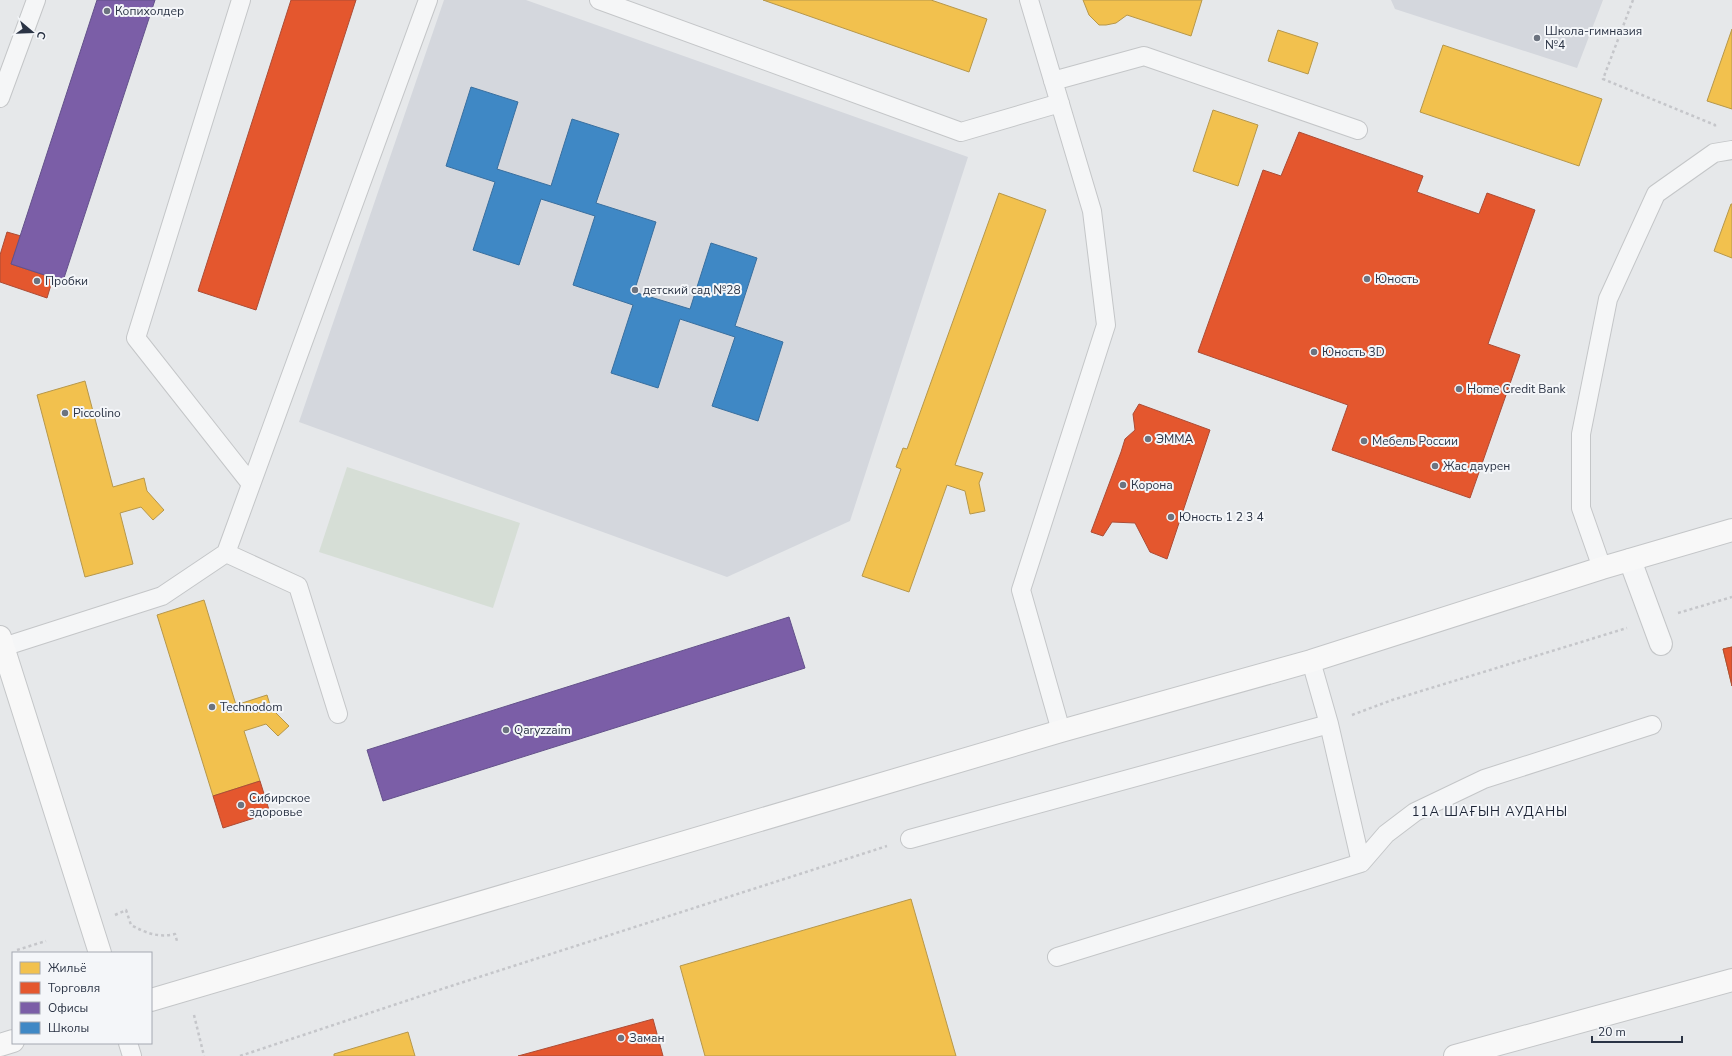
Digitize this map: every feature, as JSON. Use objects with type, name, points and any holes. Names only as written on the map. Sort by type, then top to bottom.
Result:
[{"type":"main road","points":[[152,1000],[1061,731],[1311,662],[1602,568],[1732,530]]},
{"type":"main road","points":[[2,642],[100,952]]},
{"type":"main road","points":[[1455,1056],[1732,980]]},
{"type":"main road","points":[[0,1045],[12,1041]]},
{"type":"street","points":[[1630,560],[1651,621],[1661,644]]},
{"type":"lane","points":[[0,98],[36,0]]},
{"type":"lane","points":[[241,0],[136,338],[251,484]]},
{"type":"lane","points":[[2,642],[162,596],[226,553],[428,0]]},
{"type":"lane","points":[[599,0],[961,132],[1060,104]]},
{"type":"lane","points":[[1029,0],[1092,211],[1106,325],[1021,590],[1061,731]]},
{"type":"lane","points":[[1053,81],[1144,56],[1358,130]]},
{"type":"lane","points":[[1602,568],[1581,508],[1581,434],[1608,299],[1656,194],[1714,152],[1732,150]]},
{"type":"lane","points":[[226,553],[298,586],[338,714]]},
{"type":"lane","points":[[1311,662],[1329,724],[1361,863]]},
{"type":"lane","points":[[910,839],[1329,724]]},
{"type":"lane","points":[[1057,957],[1361,863],[1386,834],[1415,812],[1484,780],[1652,725]]},
{"type":"lane","points":[[128,1044],[132,1056]]},
{"type":"path","points":[[1633,0],[1603,79],[1715,125],[1714,152]]},
{"type":"path","points":[[1329,724],[1392,700],[1732,597]]},
{"type":"path","points":[[240,1056],[448,987],[910,839]]},
{"type":"path","points":[[109,917],[126,910],[131,925],[147,933],[165,936],[175,934],[177,941]]},
{"type":"path","points":[[17,950],[46,940]]},
{"type":"path","points":[[192,1009],[204,1056]]},
{"type":"shaded area","name":"детский сад №28","points":[[444,0],[526,0],[968,157],[850,521],[727,577],[299,422]]},
{"type":"shaded area","name":"Школа-гимназия №4","points":[[1391,0],[1603,0],[1577,68],[1395,9]]},
{"type":"shaded area","points":[[347,467],[520,523],[493,608],[319,552]]},
{"type":"building: Жильё","points":[[763,0],[931,0],[987,19],[969,72]]},
{"type":"building: Жильё","points":[[1083,0],[1202,0],[1191,36],[1127,15],[1116,23],[1099,25],[1089,15]]},
{"type":"building: Жильё","points":[[1732,29],[1732,109],[1707,101]]},
{"type":"building: Жильё","points":[[1278,30],[1318,43],[1308,74],[1268,61]]},
{"type":"building: Жильё","points":[[1443,45],[1602,99],[1579,166],[1420,112]]},
{"type":"building: Жильё","points":[[1213,110],[1258,125],[1238,186],[1193,171]]},
{"type":"building: Жильё","points":[[999,193],[1046,210],[955,465],[983,473],[979,483],[985,511],[970,514],[965,491],[947,485],[909,592],[862,576],[901,469],[896,467],[903,448],[907,449]]},
{"type":"building: Жильё","points":[[1732,204],[1732,258],[1714,251]]},
{"type":"building: Жильё","points":[[85,381],[113,487],[144,478],[147,491],[164,510],[153,520],[141,507],[120,513],[133,564],[85,577],[37,395]]},
{"type":"building: Жильё","points":[[204,600],[236,705],[267,695],[271,708],[289,726],[278,736],[266,724],[244,731],[260,781],[213,796],[157,615]]},
{"type":"building: Жильё","points":[[1732,647],[1732,686],[1723,649]]},
{"type":"building: Жильё","points":[[911,899],[956,1056],[705,1056],[680,966]]},
{"type":"building: Жильё","points":[[408,1032],[415,1056],[334,1056],[334,1054]]},
{"type":"building: Торговля","points":[[291,0],[356,0],[256,310],[198,291]]},
{"type":"building: Торговля","name":"Юность","points":[[1299,132],[1423,176],[1417,192],[1479,214],[1487,193],[1535,210],[1488,344],[1520,355],[1470,498],[1332,450],[1348,405],[1198,352],[1263,170],[1281,176]]},
{"type":"building: Торговля","points":[[7,232],[21,236],[11,264],[53,278],[47,298],[0,282],[0,255]]},
{"type":"building: Торговля","points":[[1139,404],[1210,430],[1167,559],[1150,552],[1135,523],[1112,522],[1103,536],[1091,532],[1125,439],[1135,430],[1133,414]]},
{"type":"building: Торговля","points":[[1732,647],[1732,686],[1723,649]]},
{"type":"building: Торговля","name":"Сибирское здоровье","points":[[260,781],[270,813],[223,828],[213,796]]},
{"type":"building: Торговля","name":"Заман","points":[[653,1019],[663,1056],[518,1056]]},
{"type":"building: Офисы","points":[[97,0],[155,0],[63,281],[11,264]]},
{"type":"building: Офисы","points":[[789,617],[805,668],[383,801],[367,750]]},
{"type":"building: Школы","points":[[471,87],[518,102],[497,169],[551,186],[572,119],[619,134],[596,203],[656,222],[634,292],[690,309],[711,243],[757,258],[735,326],[783,342],[758,421],[712,406],[735,337],[680,319],[658,388],[611,373],[633,305],[573,285],[595,216],[541,199],[519,265],[473,250],[495,182],[446,166]]},
{"type":"place","name":"Копихолдер","points":[[107,11]]},
{"type":"place","name":"Школа-гимназия №4","points":[[1537,38]]},
{"type":"place","name":"Юность","points":[[1367,279]]},
{"type":"place","name":"Пробки","points":[[37,281]]},
{"type":"place","name":"детский сад №28","points":[[635,290]]},
{"type":"place","name":"Юность 3D","points":[[1314,352]]},
{"type":"place","name":"Home Credit Bank","points":[[1459,389]]},
{"type":"place","name":"Piccolino","points":[[65,413]]},
{"type":"place","name":"ЭММА","points":[[1148,439]]},
{"type":"place","name":"Мебель России","points":[[1364,441]]},
{"type":"place","name":"Жас даурен","points":[[1435,466]]},
{"type":"place","name":"Корона","points":[[1123,485]]},
{"type":"place","name":"Юность 1 2 3 4","points":[[1171,517]]},
{"type":"place","name":"Technodom","points":[[212,707]]},
{"type":"place","name":"Qaryzzaim","points":[[506,730]]},
{"type":"place","name":"Сибирское здоровье","points":[[241,805]]},
{"type":"place","name":"Заман","points":[[621,1038]]},
{"type":"district","name":"11А ШАҒЫН АУДАНЫ","points":[[1490,812]]}]
